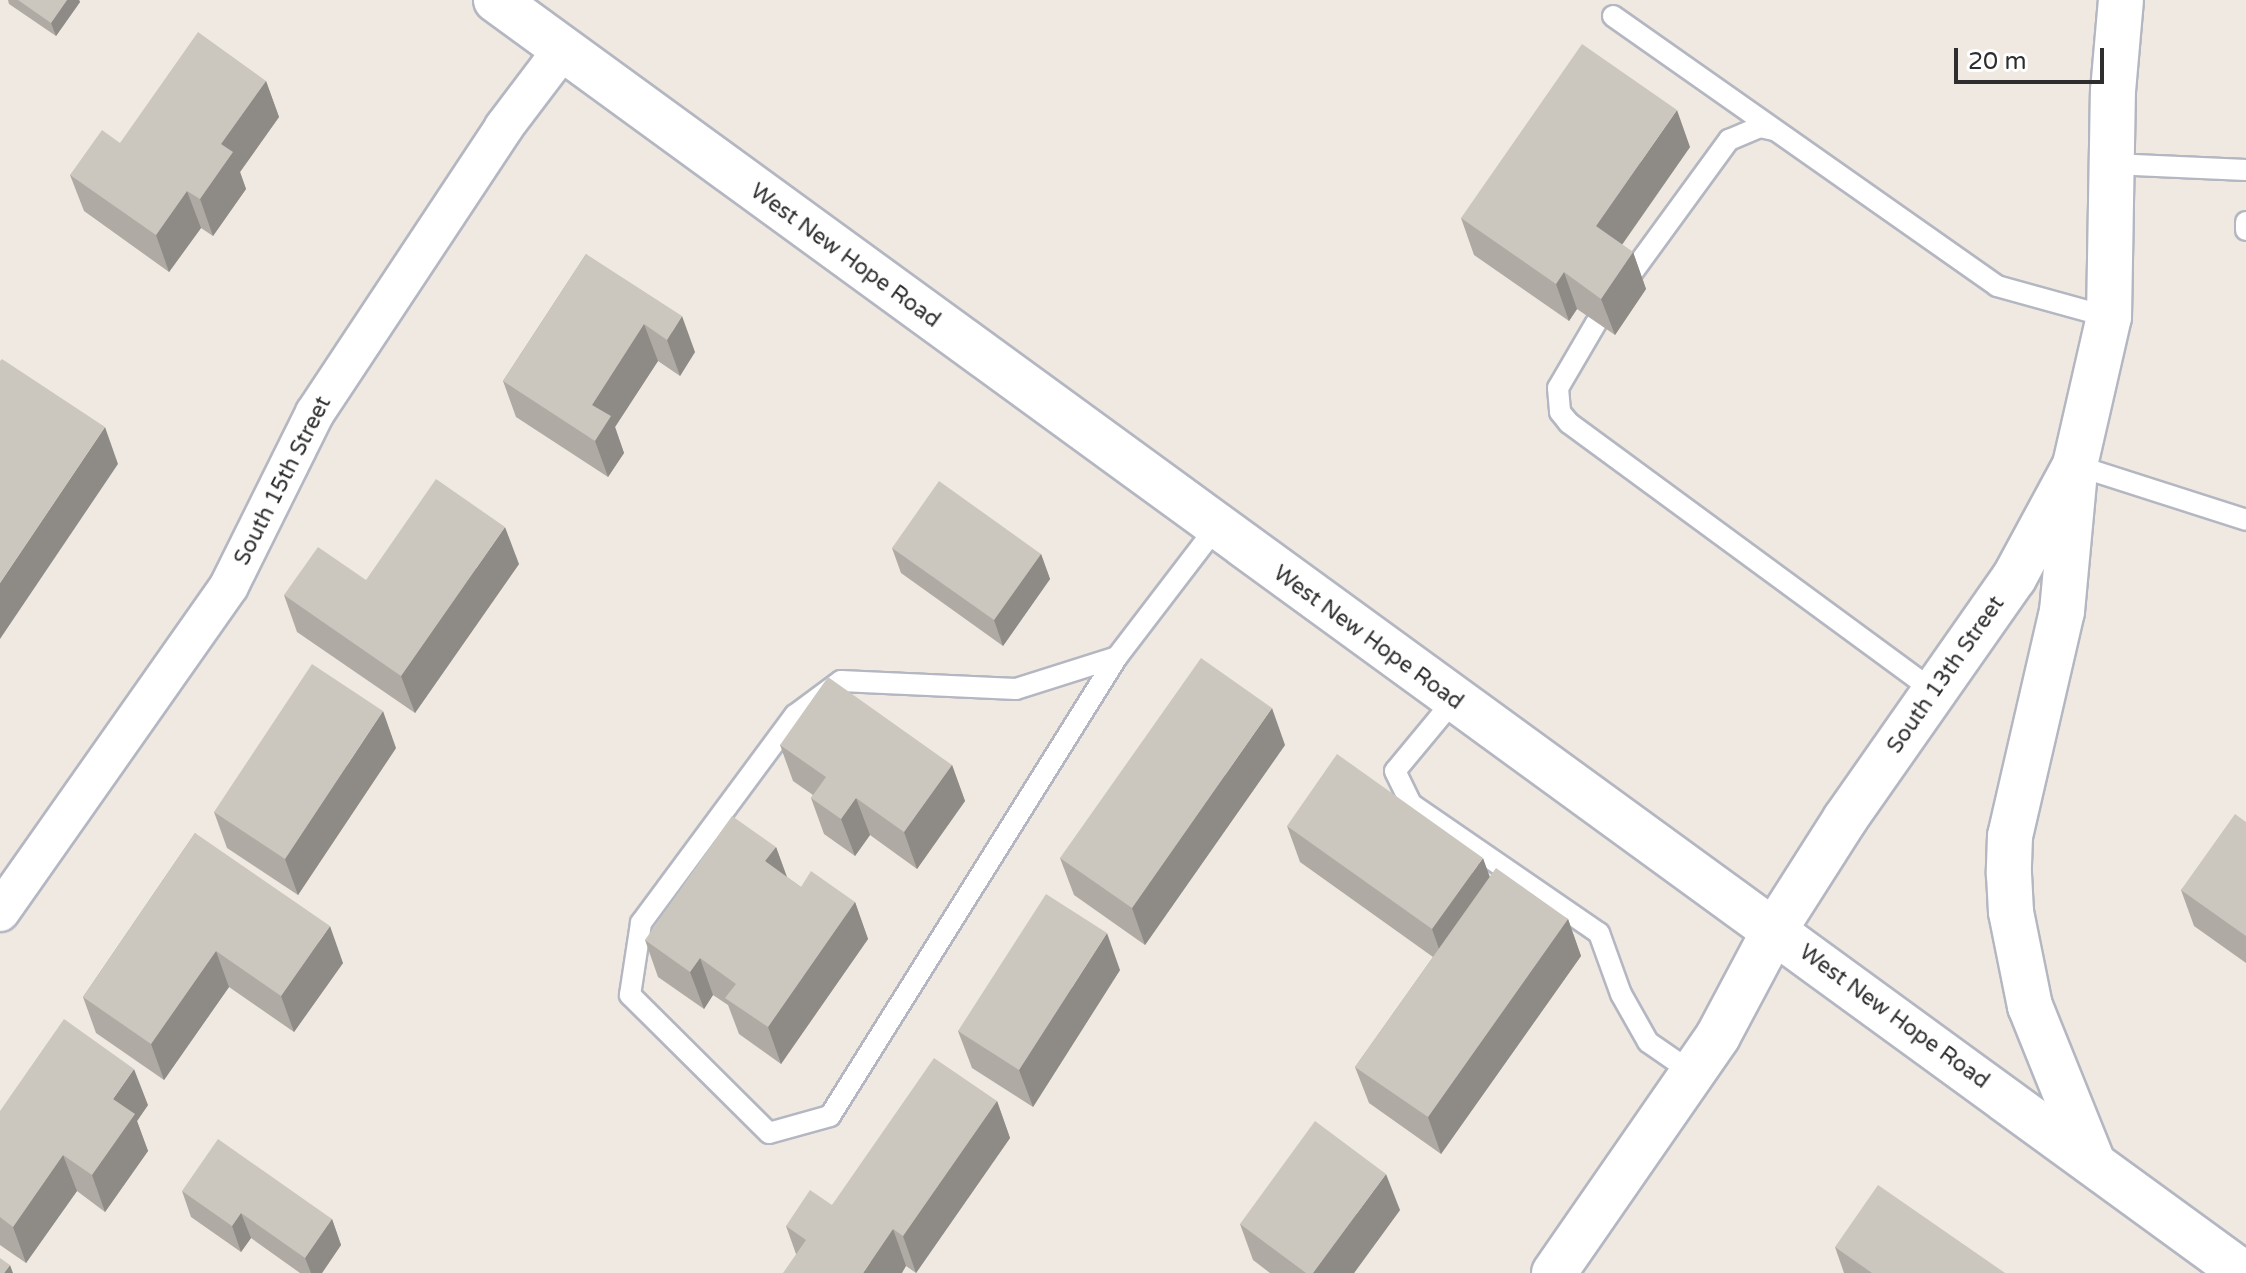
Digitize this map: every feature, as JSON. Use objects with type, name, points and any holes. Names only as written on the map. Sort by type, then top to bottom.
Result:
[{"type":"street","name":"West New Hope Road","points":[[496,0],[1215,529],[1775,929],[2243,1273]]},
{"type":"street","name":"South 13th Street","points":[[1554,1273],[1693,1073],[1775,929],[1845,819],[2014,578],[2075,465],[2109,317],[2112,164],[2121,0]]},
{"type":"street","name":"South 15th Street","points":[[0,912],[229,586],[315,413],[504,127],[563,49]]},
{"type":"street","points":[[2075,465],[2062,611],[2010,836],[2009,874],[2011,912],[2030,1006],[2093,1163]]},
{"type":"lane","points":[[1613,16],[1997,286],[2109,317]]},
{"type":"lane","points":[[1629,277],[1729,140],[1760,127],[1774,130]]},
{"type":"lane","points":[[2112,164],[2246,170]]},
{"type":"lane","points":[[2246,222],[2246,230]]},
{"type":"lane","points":[[1596,323],[1558,388],[1560,412],[1569,423],[1935,692]]},
{"type":"lane","points":[[2075,465],[2246,520]]},
{"type":"lane","points":[[1117,657],[1016,689],[841,681],[795,715],[641,923],[630,995],[769,1133],[830,1116],[1117,657],[1215,529]]},
{"type":"lane","points":[[1454,700],[1395,771],[1411,804],[1599,933],[1621,994],[1648,1042],[1693,1073]]},
{"type":"building","points":[[18,0],[67,0],[51,23]]},
{"type":"building","points":[[198,32],[266,81],[221,144],[233,152],[200,199],[187,191],[156,235],[70,175],[102,130],[120,143]]},
{"type":"building","points":[[1582,44],[1677,110],[1596,226],[1633,252],[1601,299],[1564,272],[1556,284],[1461,218]]},
{"type":"building","points":[[586,254],[682,316],[667,340],[644,324],[592,405],[611,416],[595,441],[503,381]]},
{"type":"building","points":[[2,359],[105,427],[0,583],[0,361]]},
{"type":"building","points":[[436,479],[505,527],[401,676],[284,595],[318,547],[366,580]]},
{"type":"building","points":[[939,481],[1041,554],[994,620],[892,548]]},
{"type":"building","points":[[1201,658],[1272,708],[1132,908],[1060,858]]},
{"type":"building","points":[[312,664],[383,711],[285,859],[214,812]]},
{"type":"building","points":[[828,677],[952,765],[904,832],[856,798],[841,819],[811,798],[826,777],[780,745]]},
{"type":"building","points":[[1337,754],[1483,858],[1432,929],[1287,826]]},
{"type":"building","points":[[2235,814],[2246,822],[2246,936],[2181,890]]},
{"type":"building","points":[[732,816],[776,847],[765,861],[801,887],[811,871],[855,902],[768,1027],[725,998],[736,984],[700,958],[690,972],[645,940]]},
{"type":"building","points":[[195,833],[330,926],[281,996],[216,951],[151,1044],[83,997]]},
{"type":"building","points":[[1496,868],[1568,919],[1428,1117],[1355,1067]]},
{"type":"building","points":[[1046,894],[1107,933],[1019,1070],[958,1031]]},
{"type":"building","points":[[64,1019],[134,1069],[113,1099],[135,1114],[92,1175],[63,1155],[13,1227],[0,1217],[0,1111]]},
{"type":"building","points":[[934,1058],[997,1101],[903,1236],[893,1229],[863,1273],[783,1273],[806,1240],[786,1226],[810,1190],[832,1205]]},
{"type":"building","points":[[1315,1121],[1386,1174],[1313,1273],[1306,1273],[1240,1224]]},
{"type":"building","points":[[218,1139],[332,1219],[305,1258],[241,1213],[232,1226],[182,1191]]},
{"type":"building","points":[[1878,1185],[2005,1273],[1872,1273],[1835,1247]]},
{"type":"building","points":[[0,1258],[10,1265],[4,1273],[0,1273]]}]
